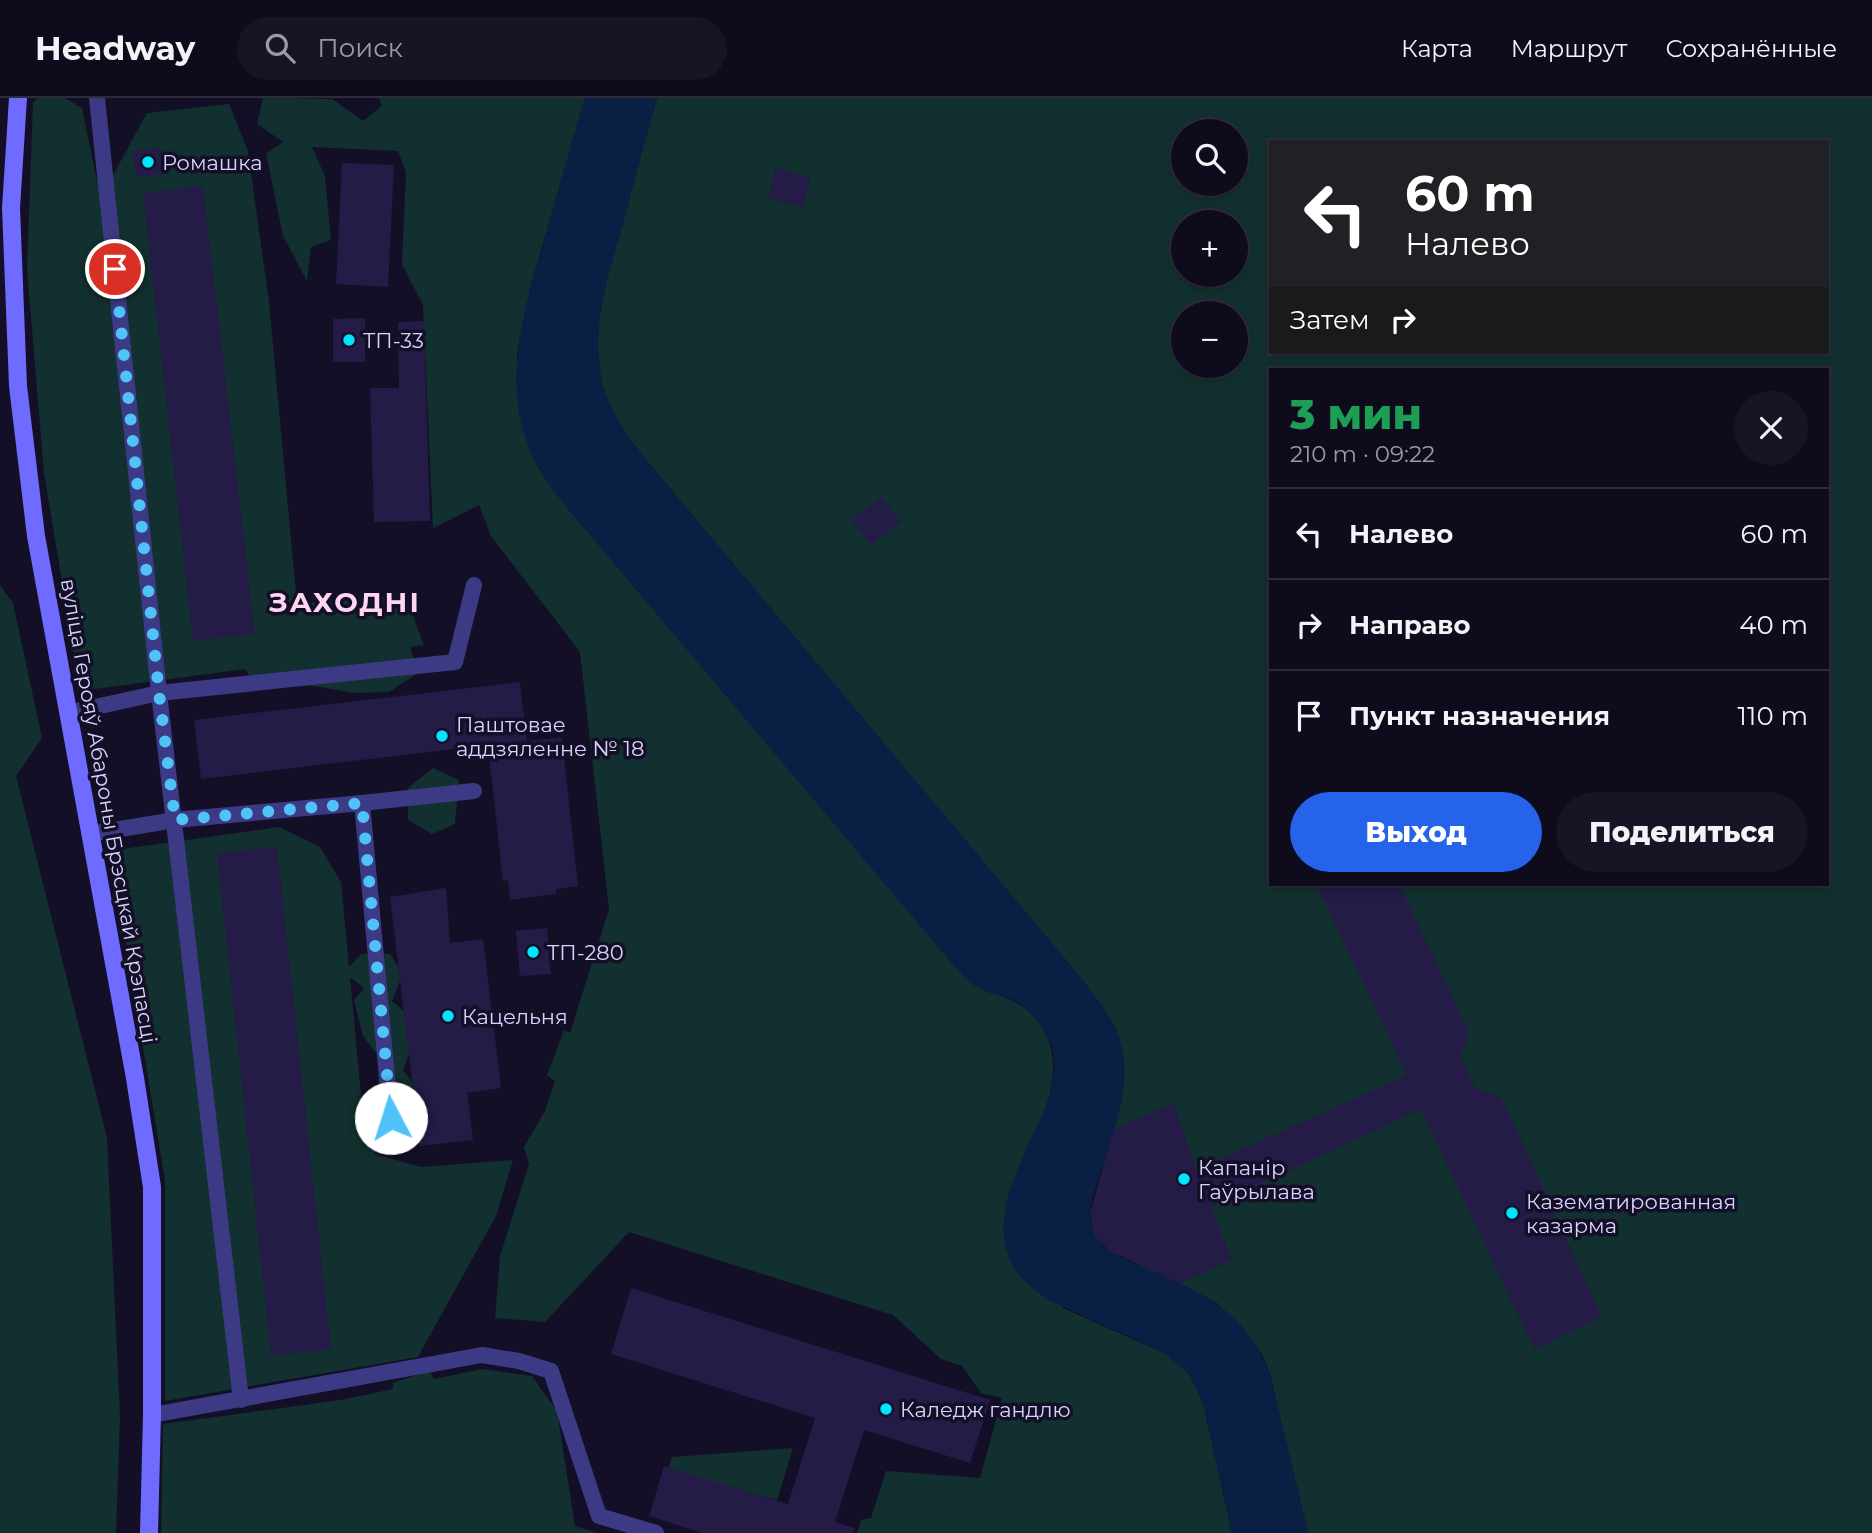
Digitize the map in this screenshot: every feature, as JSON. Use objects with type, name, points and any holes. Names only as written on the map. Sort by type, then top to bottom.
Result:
[{"type":"main road","name":"вуліца Герояў Абароны Брэсцкай Крэпасці","points":[[18,98],[11,208],[18,386],[36,536],[135,1078],[152,1187],[149,1533]]},
{"type":"lane","points":[[97,98],[159,693],[241,1400]]},
{"type":"lane","points":[[68,713],[159,693],[455,662],[474,585]]},
{"type":"lane","points":[[90,834],[175,820],[474,790]]},
{"type":"lane","points":[[362,803],[393,1144]]},
{"type":"lane","points":[[152,1415],[482,1355],[519,1362],[551,1371],[600,1516],[656,1533]]},
{"type":"green space","points":[[38,98],[64,98],[82,108],[97,181],[113,175],[147,113],[229,104],[248,151],[269,302],[297,604],[405,595],[424,645],[410,647],[418,673],[389,692],[354,693],[249,675],[245,669],[80,691],[44,473],[27,269],[33,103]]},
{"type":"green space","points":[[263,98],[332,99],[363,121],[382,106],[379,98],[585,98],[530,289],[517,352],[519,413],[537,466],[573,515],[988,992],[1020,1005],[1039,1022],[1051,1048],[1051,1085],[1047,1103],[1017,1174],[1063,1308],[1166,1354],[1190,1375],[1203,1403],[1232,1533],[857,1533],[861,1520],[871,1518],[886,1471],[980,1478],[1002,1398],[981,1393],[962,1366],[941,1359],[893,1315],[629,1232],[545,1322],[495,1318],[500,1256],[529,1164],[524,1147],[545,1111],[555,1081],[547,1075],[564,1030],[570,1033],[609,909],[580,652],[491,536],[479,505],[433,528],[423,305],[402,264],[406,172],[398,151],[312,147],[325,176],[331,240],[311,247],[307,281],[283,236],[266,153],[283,142],[257,124]]},
{"type":"green space","points":[[657,98],[1872,98],[1872,1533],[1308,1533],[1270,1375],[1262,1354],[1217,1303],[1110,1251],[1094,1236],[1090,1214],[1114,1129],[1097,999],[624,430],[609,401],[599,361],[599,321],[612,262]]},
{"type":"green space","points":[[0,585],[13,603],[42,738],[16,776],[107,1138],[120,1416],[116,1533],[0,1533]]},
{"type":"green space","points":[[433,768],[459,780],[455,824],[432,834],[408,820],[408,788]]},
{"type":"green space","points":[[279,827],[320,847],[341,882],[349,967],[361,954],[390,954],[403,973],[392,1001],[405,1012],[413,1042],[403,1070],[413,1083],[420,1121],[401,1131],[372,1106],[383,1062],[363,1036],[354,1000],[364,988],[350,977],[363,1117],[375,1154],[421,1167],[513,1160],[496,1216],[418,1357],[165,1401],[165,1181],[114,870],[122,849]]},
{"type":"green space","points":[[482,1369],[532,1376],[557,1411],[575,1526],[597,1533],[161,1533],[163,1424],[341,1400],[393,1389],[393,1383],[430,1371],[434,1379]]},
{"type":"green space","points":[[793,1448],[777,1500],[667,1471],[672,1457]]},
{"type":"water","points":[[585,98],[657,98],[607,281],[599,321],[602,381],[613,411],[643,456],[1083,980],[1108,1014],[1120,1039],[1124,1080],[1117,1122],[1092,1202],[1090,1215],[1094,1234],[1107,1249],[1124,1259],[1199,1293],[1233,1317],[1247,1332],[1270,1375],[1308,1533],[1232,1533],[1203,1403],[1190,1375],[1166,1354],[1047,1299],[1025,1282],[1015,1270],[1006,1251],[1003,1231],[1005,1211],[1017,1170],[1052,1086],[1054,1058],[1043,1028],[1020,1004],[979,988],[955,967],[573,515],[534,460],[519,413],[516,387],[520,334],[532,282]]},
{"type":"building","name":"Ромашка","points":[[160,148],[163,174],[136,177],[132,151]]},
{"type":"building","points":[[342,163],[394,165],[388,287],[336,284]]},
{"type":"building","points":[[776,168],[811,178],[803,208],[768,198]]},
{"type":"building","points":[[203,186],[255,634],[193,641],[143,193]]},
{"type":"building","name":"ТП-33","points":[[365,318],[365,362],[333,362],[333,319]]},
{"type":"building","points":[[424,321],[430,521],[374,522],[370,388],[399,388],[398,322]]},
{"type":"building","points":[[881,497],[901,522],[871,545],[851,520]]},
{"type":"building","points":[[520,682],[527,741],[562,737],[578,886],[556,889],[556,894],[510,900],[508,880],[503,881],[488,745],[201,779],[194,720]]},
{"type":"building","points":[[277,847],[331,1349],[271,1356],[217,853]]},
{"type":"building","points":[[1317,886],[1400,886],[1469,1032],[1461,1056],[1475,1088],[1501,1097],[1602,1317],[1534,1349],[1421,1109],[1211,1207],[1232,1260],[1180,1283],[1110,1251],[1094,1236],[1090,1214],[1114,1129],[1174,1103],[1196,1170],[1407,1075]]},
{"type":"building","name":"Кацельня","points":[[446,888],[450,943],[483,939],[501,1088],[467,1093],[473,1140],[420,1146],[390,897]]},
{"type":"building","name":"ТП-280","points":[[547,928],[551,974],[520,976],[516,931]]},
{"type":"building","name":"Каледж гандлю","points":[[631,1288],[990,1400],[970,1463],[864,1430],[835,1522],[855,1528],[853,1533],[702,1533],[649,1516],[664,1466],[788,1504],[815,1418],[611,1354]]},
{"type":"place","name":"Ромашка","points":[[148,162]]},
{"type":"place","name":"ТП-33","points":[[349,340]]},
{"type":"place","name":"Паштовае аддзяленне № 18","points":[[442,736]]},
{"type":"place","name":"ТП-280","points":[[533,952]]},
{"type":"place","name":"Кацельня","points":[[448,1016]]},
{"type":"place","name":"Капанір Гаўрылава","points":[[1184,1179]]},
{"type":"place","name":"Казематированная казарма","points":[[1512,1213]]},
{"type":"place","name":"Каледж гандлю","points":[[886,1409]]},
{"type":"district","name":"ЗАХОДНІ","points":[[345,602]]},
{"type":"route","points":[[115,269],[159,693],[175,820],[362,803],[391,1118]]}]
